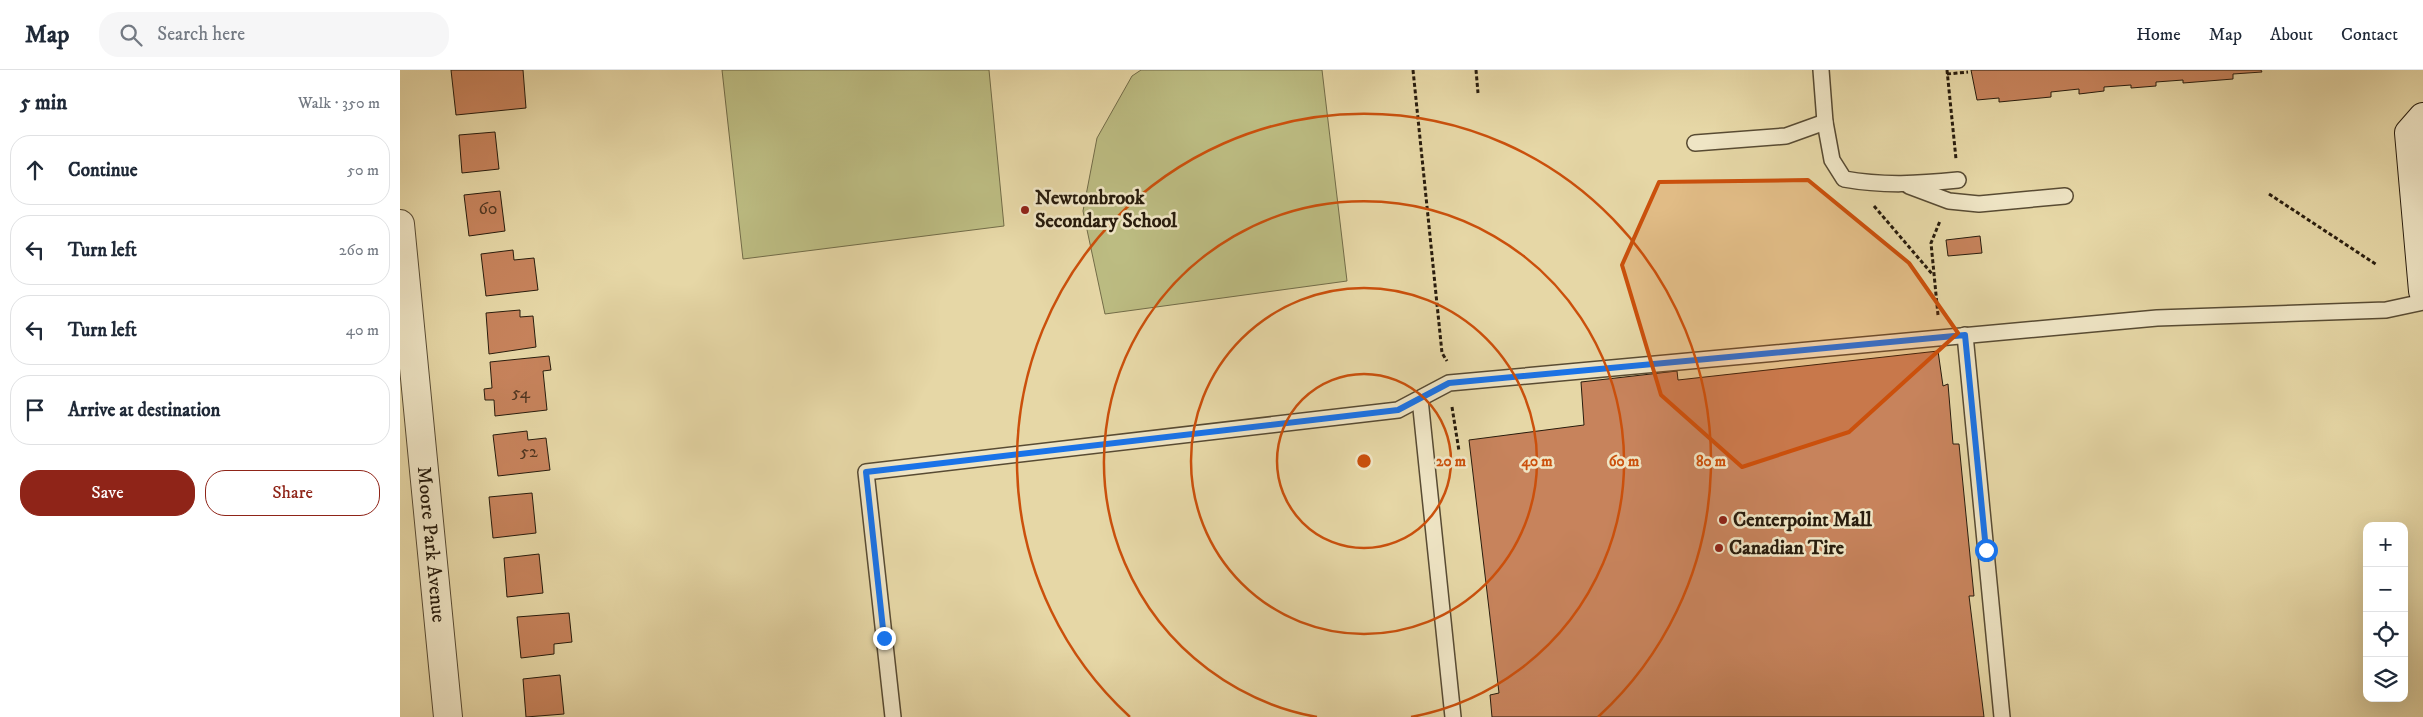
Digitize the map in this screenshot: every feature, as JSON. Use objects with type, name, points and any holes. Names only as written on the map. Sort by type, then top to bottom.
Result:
[{"type":"street","points":[[2423,116],[2409,133],[2423,291]]},
{"type":"street","name":"Moore Park Avenue","points":[[400,224],[448,717]]},
{"type":"lane","points":[[1822,70],[1825,122],[1832,160],[1844,179],[1867,183],[1905,185],[1958,180]]},
{"type":"lane","points":[[1695,143],[1786,136],[1825,122]]},
{"type":"lane","points":[[1905,185],[1949,201],[1979,204],[2065,196]]},
{"type":"lane","points":[[893,717],[866,472],[1398,410],[1449,383],[2158,318],[2386,310],[2423,302]]},
{"type":"lane","points":[[1965,335],[2002,717]]},
{"type":"lane","points":[[1420,399],[1453,717]]},
{"type":"path","points":[[1413,70],[1442,354],[1447,361]]},
{"type":"path","points":[[1476,70],[1478,93]]},
{"type":"path","points":[[1947,74],[1968,72]]},
{"type":"path","points":[[1867,183],[1868,199],[1934,275]]},
{"type":"path","points":[[2269,194],[2377,265]]},
{"type":"highlighted area","points":[[1808,180],[1909,263],[1958,333],[1849,432],[1742,467],[1661,395],[1622,265],[1659,182]]},
{"type":"green space","points":[[722,70],[989,70],[1004,226],[743,259]]},
{"type":"green space","points":[[1141,70],[1322,70],[1347,281],[1105,314],[1083,211],[1097,138],[1132,76]]},
{"type":"building","points":[[451,70],[523,70],[526,108],[456,115]]},
{"type":"building","points":[[1971,70],[2261,70],[2262,72],[2233,74],[2233,79],[2183,83],[2183,80],[2156,82],[2156,86],[2131,88],[2131,85],[2104,87],[2104,91],[2079,94],[2079,89],[2051,92],[2051,97],[1999,102],[1999,98],[1977,100]]},
{"type":"building","points":[[495,132],[499,169],[462,173],[459,135]]},
{"type":"building","points":[[500,191],[505,231],[469,236],[464,195]]},
{"type":"building","points":[[1980,236],[1982,253],[1948,256],[1946,240]]},
{"type":"building","points":[[513,250],[514,260],[534,258],[538,290],[486,296],[481,254]]},
{"type":"building","points":[[520,310],[520,317],[533,316],[536,347],[489,354],[486,313]]},
{"type":"building","name":"Centerpoint Mall","points":[[1938,351],[1943,386],[1948,384],[1953,444],[1959,444],[1974,596],[1969,596],[1984,717],[1492,717],[1490,695],[1499,693],[1469,440],[1584,425],[1581,382],[1677,371],[1678,380]]},
{"type":"building","points":[[549,356],[551,370],[543,371],[547,410],[495,416],[494,400],[485,400],[484,389],[492,388],[490,362]]},
{"type":"building","points":[[527,431],[528,440],[546,438],[550,470],[498,476],[493,435]]},
{"type":"building","points":[[532,493],[536,533],[493,538],[489,497]]},
{"type":"building","points":[[539,554],[543,593],[507,597],[504,558]]},
{"type":"building","points":[[569,613],[572,642],[554,644],[554,654],[521,658],[517,617]]},
{"type":"building","points":[[560,675],[564,714],[526,717],[523,679]]},
{"type":"place","name":"Newtonbrook Secondary School","points":[[1025,210]]},
{"type":"place","name":"Centerpoint Mall","points":[[1723,520]]},
{"type":"place","name":"Canadian Tire","points":[[1719,548]]},
{"type":"route","points":[[884,638],[866,472],[1398,410],[1449,383],[1965,335],[1986,550]]}]
